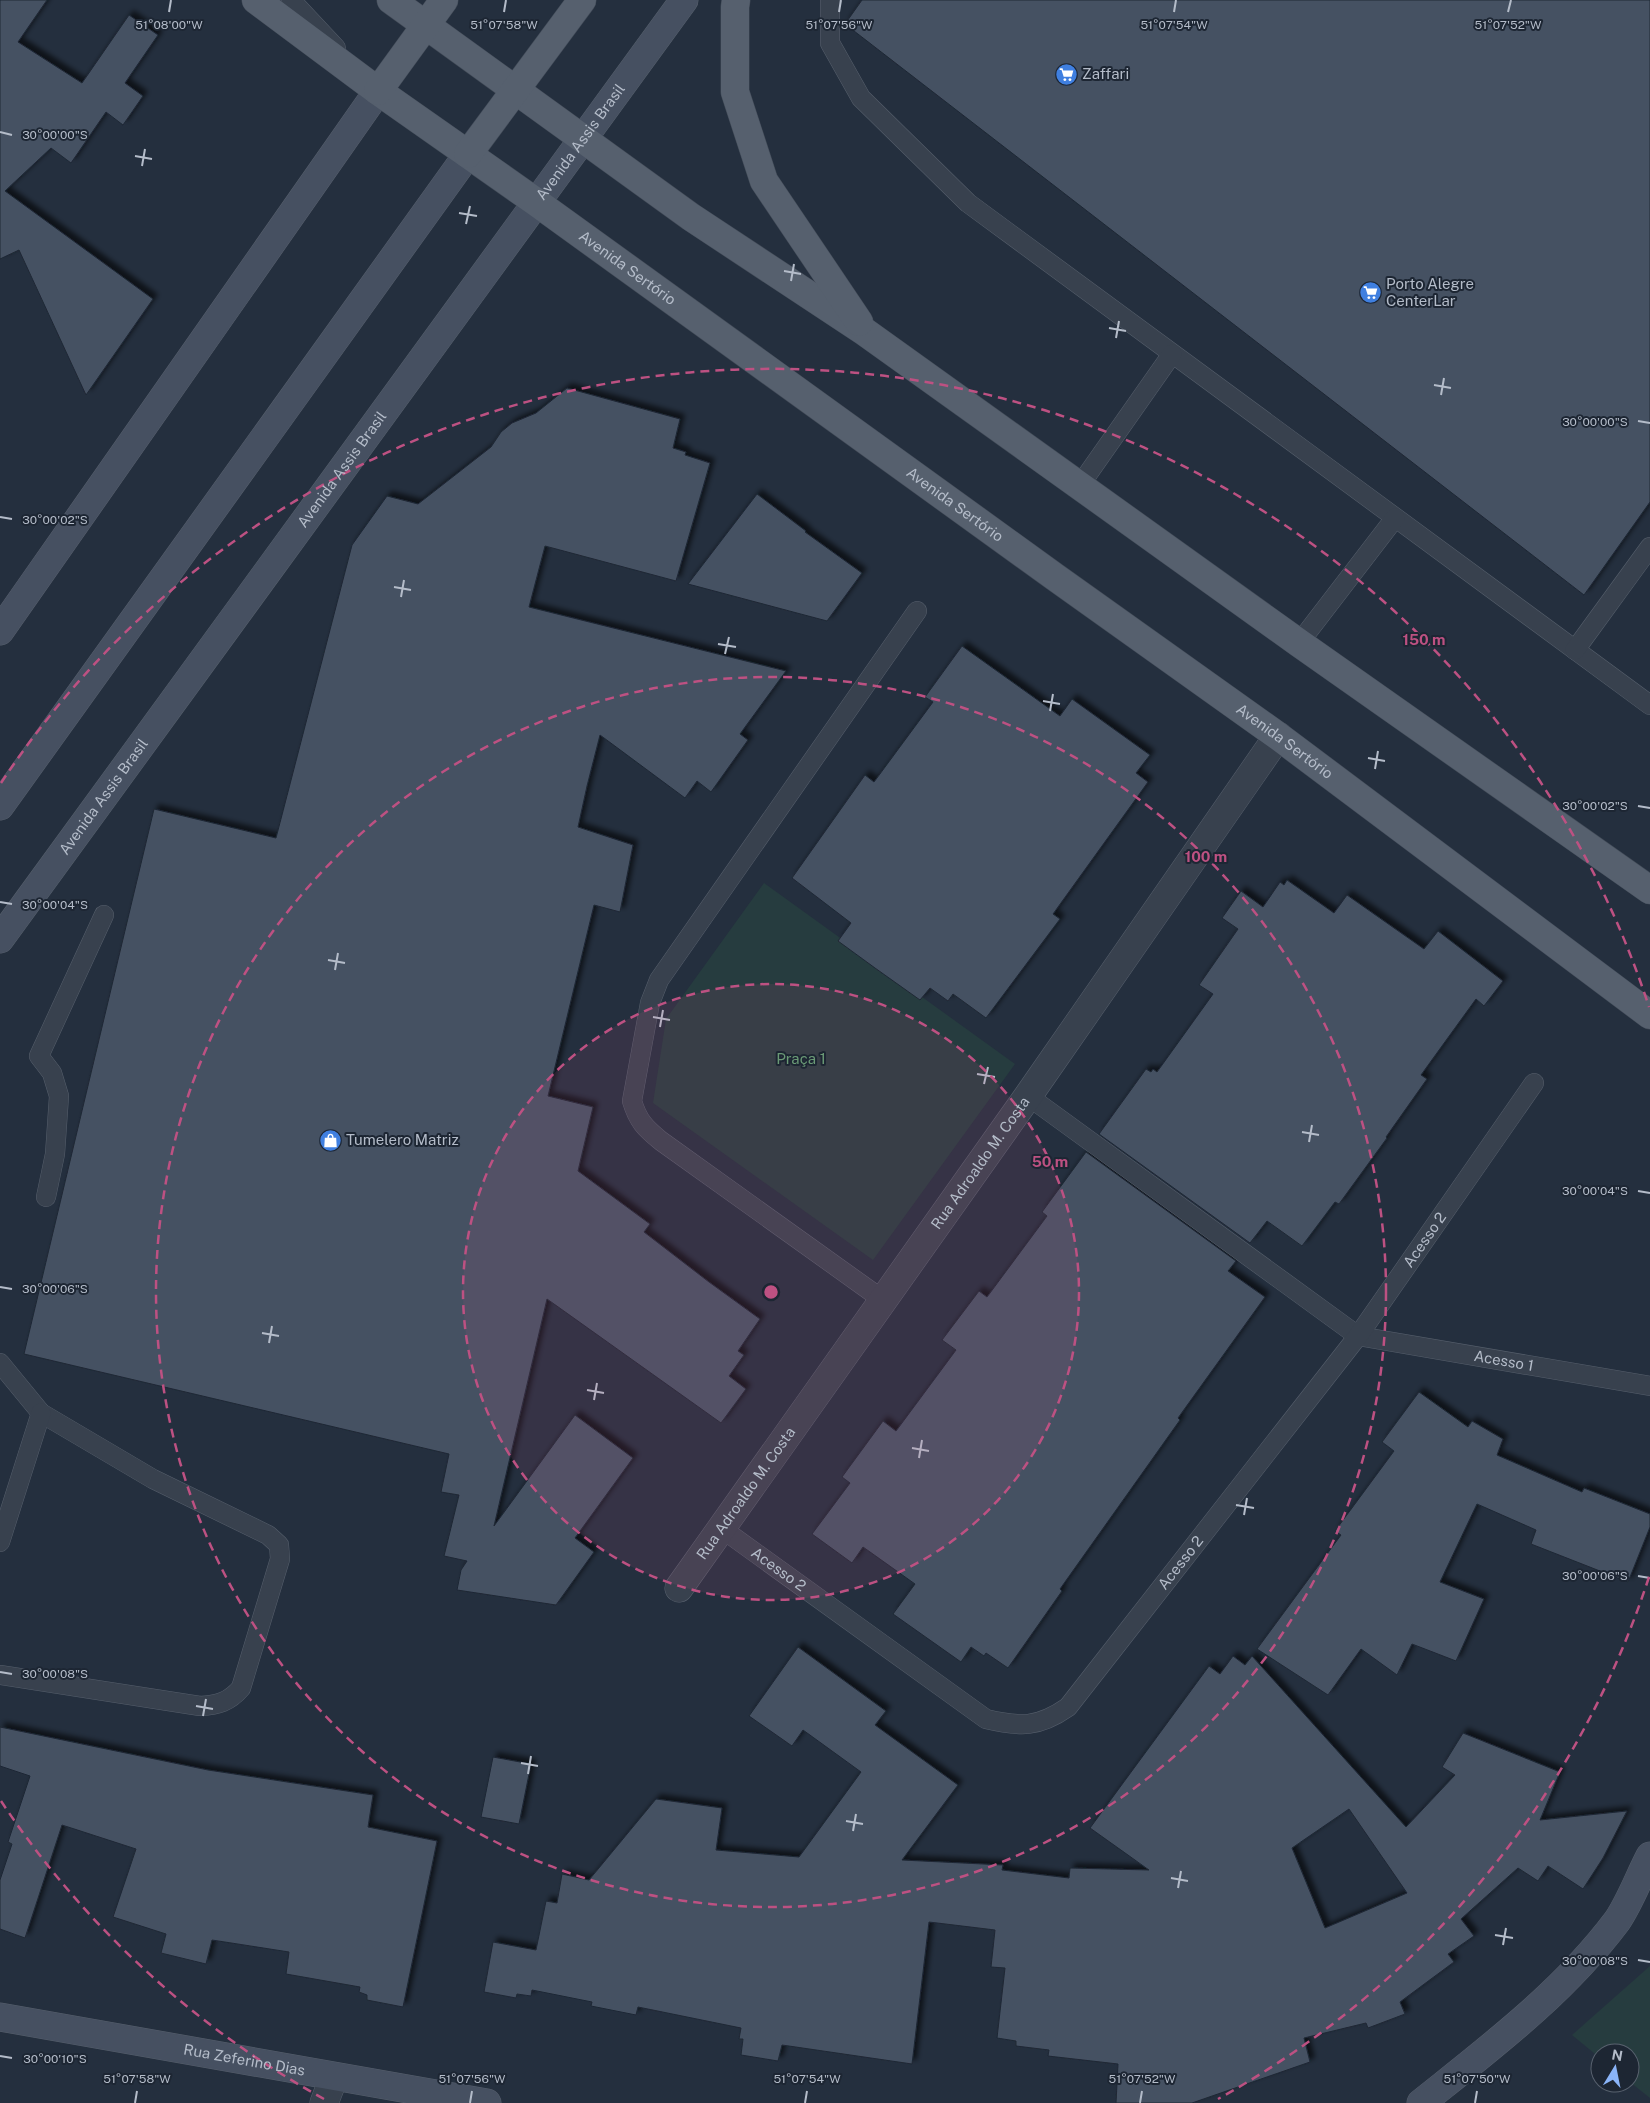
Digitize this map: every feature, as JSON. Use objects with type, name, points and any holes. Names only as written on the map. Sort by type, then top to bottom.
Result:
[{"type":"main road","name":"Avenida Sertório","points":[[256,0],[378,91],[536,202],[1039,566],[1278,736],[1650,1014]]},
{"type":"main road","points":[[391,0],[514,91],[691,217],[865,332],[1299,643],[1650,890]]},
{"type":"main road","points":[[0,631],[424,25],[444,0]]},
{"type":"main road","points":[[0,806],[468,154],[582,0]]},
{"type":"main road","name":"Avenida Assis Brasil","points":[[0,939],[684,0]]},
{"type":"main road","points":[[736,0],[735,92],[764,181],[865,332]]},
{"type":"main road","points":[[1421,2103],[1506,2035],[1570,1977],[1618,1919],[1650,1856]]},
{"type":"main road","name":"Rua Zeferino Dias","points":[[0,2017],[487,2103]]},
{"type":"street","name":"Rua Adroaldo M. Costa","points":[[679,1588],[1028,1096],[1278,736]]},
{"type":"street","points":[[324,2103],[334,2076]]},
{"type":"lane","points":[[291,0],[378,91]]},
{"type":"lane","points":[[379,0],[424,25]]},
{"type":"lane","points":[[830,0],[830,43],[861,98],[968,203],[1650,705]]},
{"type":"lane","points":[[1080,485],[1172,354]]},
{"type":"lane","points":[[1299,643],[1395,518]]},
{"type":"lane","points":[[1574,650],[1650,547]]},
{"type":"lane","points":[[883,1300],[661,1141],[646,1129],[636,1116],[632,1101],[650,1003],[659,980],[917,611]]},
{"type":"lane","points":[[46,1197],[55,1154],[59,1096],[52,1073],[39,1056],[104,915]]},
{"type":"lane","name":"Acesso 2","points":[[721,1528],[986,1719],[1011,1725],[1032,1725],[1053,1717],[1068,1706],[1358,1336],[1534,1083]]},
{"type":"lane","points":[[1028,1096],[1358,1336]]},
{"type":"lane","name":"Acesso 1","points":[[1358,1336],[1650,1386]]},
{"type":"lane","points":[[0,1364],[41,1413],[153,1479],[268,1535],[279,1545],[280,1559],[241,1688],[227,1701],[216,1705],[200,1706],[0,1675]]},
{"type":"lane","points":[[0,1542],[41,1413]]},
{"type":"green space","name":"Praça 1","points":[[764,883],[1015,1064],[873,1260],[653,1103],[666,1019]]},
{"type":"green space","points":[[1650,1966],[1650,2098],[1640,2090],[1640,2043],[1590,2043],[1590,2050],[1572,2035]]},
{"type":"building","points":[[0,0],[47,0],[18,42],[82,83],[129,15],[158,35],[125,83],[143,96],[123,125],[106,112],[71,163],[51,148],[5,191],[153,299],[86,395],[19,250],[0,259]]},
{"type":"building","points":[[862,0],[1650,0],[1650,502],[1584,595],[845,24]]},
{"type":"building","points":[[567,388],[680,419],[673,448],[686,452],[685,455],[710,463],[676,581],[545,546],[529,607],[786,671],[740,734],[748,740],[711,792],[697,781],[685,798],[600,735],[587,786],[578,827],[633,845],[620,912],[594,905],[548,1096],[593,1107],[578,1171],[650,1224],[644,1232],[760,1319],[738,1351],[744,1355],[729,1376],[746,1389],[721,1423],[547,1299],[494,1526],[575,1415],[633,1458],[575,1538],[594,1552],[556,1605],[457,1590],[461,1570],[467,1561],[444,1556],[459,1495],[441,1492],[449,1454],[24,1354],[154,809],[276,838],[352,545],[387,496],[418,504],[491,447],[501,432],[512,423],[536,413]]},
{"type":"building","points":[[757,494],[805,532],[862,573],[827,621],[688,584]]},
{"type":"building","points":[[962,646],[1060,716],[1072,699],[1150,755],[1136,773],[1148,782],[1053,914],[1060,919],[986,1018],[953,994],[948,1001],[930,988],[920,1000],[875,968],[838,941],[851,923],[792,878],[865,775],[874,782],[933,702],[925,697]]},
{"type":"building","points":[[1287,880],[1334,913],[1347,895],[1424,949],[1438,931],[1503,981],[1484,1006],[1476,999],[1421,1075],[1427,1079],[1387,1138],[1339,1204],[1335,1202],[1302,1246],[1267,1221],[1250,1243],[1099,1134],[1146,1069],[1151,1072],[1153,1069],[1157,1072],[1213,994],[1199,985],[1238,929],[1222,918],[1241,891],[1263,907],[1280,882],[1284,885]]},
{"type":"building","points":[[1086,1152],[1236,1261],[1228,1271],[1265,1297],[1178,1418],[1180,1420],[1060,1589],[1062,1591],[1008,1668],[986,1653],[984,1656],[971,1647],[961,1662],[893,1614],[915,1584],[863,1547],[852,1563],[812,1534],[850,1483],[842,1477],[883,1421],[896,1431],[956,1350],[942,1340],[979,1291],[987,1297],[1047,1216],[1042,1212]]},
{"type":"building","points":[[1419,1392],[1468,1427],[1472,1421],[1503,1439],[1497,1455],[1582,1492],[1584,1488],[1650,1514],[1650,1527],[1628,1582],[1531,1544],[1536,1530],[1477,1504],[1440,1582],[1484,1599],[1456,1661],[1412,1644],[1397,1675],[1361,1649],[1328,1695],[1257,1649],[1341,1535],[1335,1531],[1394,1451],[1382,1442]]},
{"type":"building","points":[[798,1647],[886,1711],[875,1725],[958,1785],[902,1860],[1003,1865],[1002,1870],[1069,1878],[1070,1868],[1149,1870],[1090,1828],[1209,1666],[1220,1674],[1233,1656],[1245,1665],[1252,1656],[1406,1827],[1455,1775],[1442,1767],[1463,1733],[1560,1772],[1540,1820],[1627,1811],[1603,1858],[1583,1889],[1548,1866],[1538,1881],[1518,1868],[1461,1919],[1474,1936],[1448,1954],[1454,1962],[1400,2002],[1405,2014],[1368,2028],[1366,2023],[1304,2038],[1310,2062],[1192,2103],[1116,2103],[1118,2064],[1048,2056],[1049,2050],[1016,2046],[1016,2041],[997,2038],[1005,1968],[991,1967],[995,1930],[929,1922],[912,2064],[782,2045],[778,2061],[741,2055],[743,2039],[739,2039],[741,2028],[638,2007],[636,2015],[591,2006],[592,2002],[532,1990],[531,1996],[517,1994],[516,1998],[484,1992],[493,1942],[536,1950],[546,1901],[557,1903],[562,1874],[589,1880],[656,1799],[722,1808],[716,1850],[799,1857],[861,1772],[803,1730],[792,1746],[749,1716]],"holes":[[[1349,1809],[1407,1893],[1325,1928],[1292,1848]]]},
{"type":"building","points":[[0,1727],[208,1770],[373,1795],[368,1827],[437,1841],[403,2007],[367,2000],[367,1995],[359,1992],[360,1987],[286,1974],[289,1952],[212,1940],[206,1964],[161,1953],[166,1934],[113,1917],[136,1849],[62,1825],[25,1938],[0,1929],[0,1880],[12,1844],[8,1842],[30,1776],[0,1766]]},
{"type":"building","points":[[493,1757],[531,1764],[519,1824],[481,1817]]},
{"type":"place","name":"Zaffari","points":[[1066,74]]},
{"type":"place","name":"Porto Alegre CenterLar","points":[[1370,293]]},
{"type":"place","name":"Tumelero Matriz","points":[[330,1140]]}]
